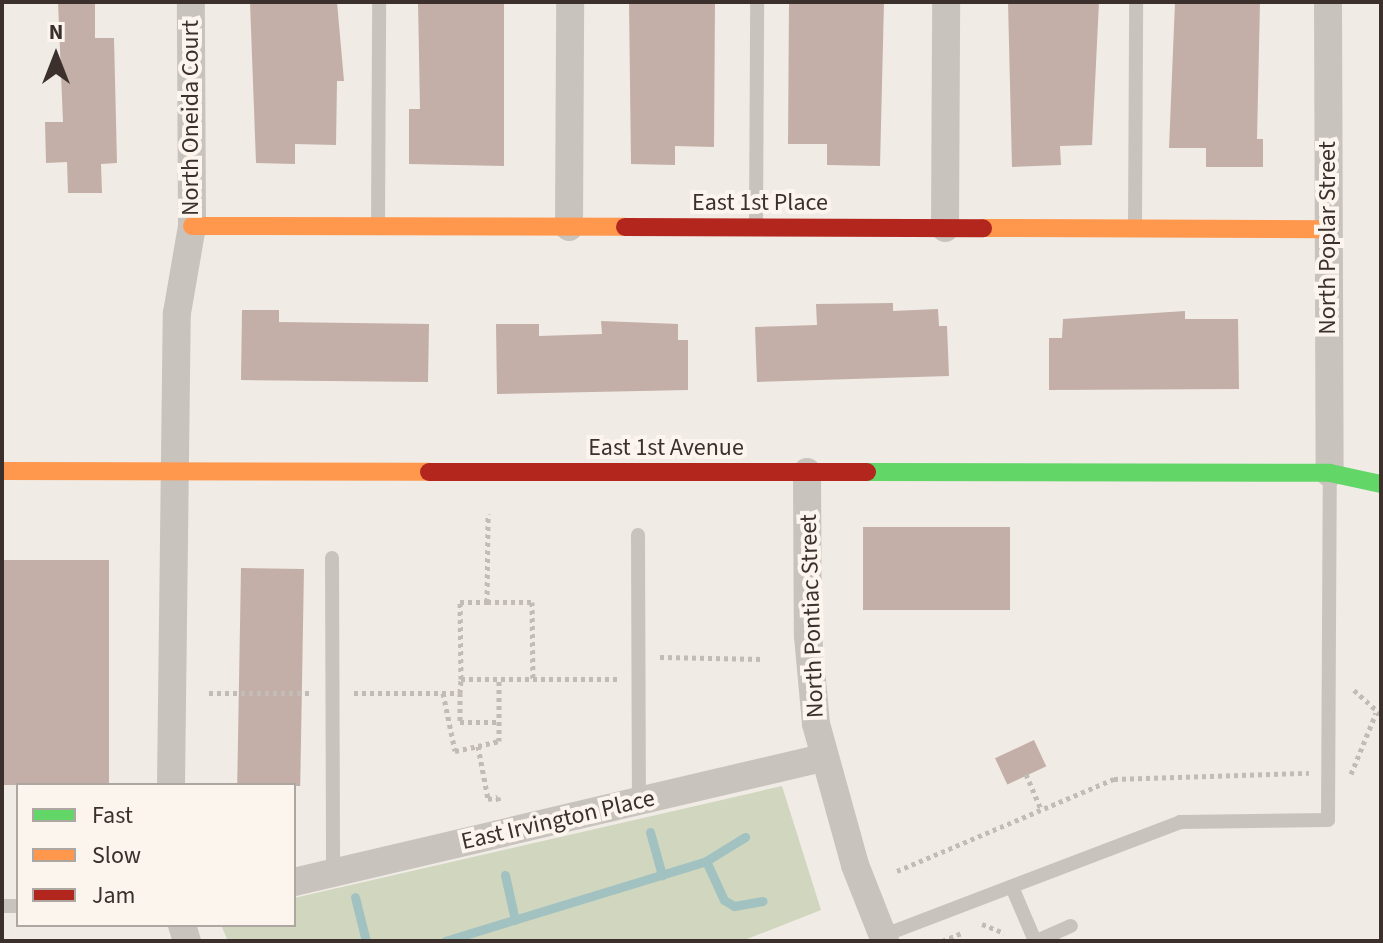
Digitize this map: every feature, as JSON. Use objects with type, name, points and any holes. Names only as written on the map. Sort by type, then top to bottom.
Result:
[{"type":"street","name":"North Oneida Court","points":[[171,783],[177,283],[192,226],[191,2]]},
{"type":"street","points":[[569,227],[570,2]]},
{"type":"street","points":[[945,228],[946,2]]},
{"type":"street","name":"North Poplar Street","points":[[1328,2],[1330,473]]},
{"type":"street","name":"East 1st Place","points":[[192,226],[1328,229]]},
{"type":"street","name":"East 1st Avenue","points":[[1330,473],[1365,458]]},
{"type":"street","name":"East 1st Avenue","points":[[2,471],[1330,473],[1381,484]]},
{"type":"street","name":"North Pontiac Street","points":[[807,472],[808,636],[822,758],[884,938]]},
{"type":"street","name":"East Irvington Place","points":[[296,882],[822,758]]},
{"type":"lane","points":[[378,226],[379,2]]},
{"type":"lane","points":[[756,227],[757,2]]},
{"type":"lane","points":[[1135,228],[1136,2]]},
{"type":"lane","points":[[884,938],[1180,822],[1328,820],[1330,473]]},
{"type":"lane","points":[[638,535],[639,802]]},
{"type":"lane","points":[[332,558],[333,873]]},
{"type":"lane","points":[[1012,887],[1036,941],[1071,926]]},
{"type":"path","points":[[487,602],[488,514]]},
{"type":"path","points":[[499,722],[460,722],[460,602],[532,602],[533,679]]},
{"type":"path","points":[[639,656],[763,659]]},
{"type":"path","points":[[461,679],[639,678]]},
{"type":"path","points":[[443,693],[455,751],[499,741],[499,679]]},
{"type":"path","points":[[897,871],[1041,809],[1132,776],[1353,774],[1378,714],[1354,696],[1354,681]]},
{"type":"path","points":[[209,693],[460,693]]},
{"type":"path","points":[[478,746],[488,799],[498,797],[505,832]]},
{"type":"path","points":[[1026,774],[1041,809]]},
{"type":"path","points":[[942,941],[983,923],[1000,926],[1008,941]]},
{"type":"green space","points":[[782,786],[821,910],[742,941],[228,941],[222,927],[296,927],[296,898]]},
{"type":"building","points":[[58,2],[95,2],[95,38],[114,38],[117,163],[101,164],[102,193],[68,193],[67,162],[46,163],[45,122],[63,122]]},
{"type":"building","points":[[250,2],[337,2],[344,81],[337,81],[336,145],[295,144],[295,164],[256,163]]},
{"type":"building","points":[[418,2],[504,2],[504,166],[409,164],[409,109],[420,109]]},
{"type":"building","points":[[629,2],[715,2],[714,147],[675,146],[675,165],[631,164]]},
{"type":"building","points":[[789,2],[884,2],[880,166],[827,165],[827,144],[788,144]]},
{"type":"building","points":[[1008,2],[1099,2],[1092,145],[1060,146],[1061,165],[1012,167]]},
{"type":"building","points":[[1175,2],[1260,2],[1257,139],[1263,139],[1263,167],[1206,167],[1206,148],[1169,148]]},
{"type":"building","points":[[893,303],[893,311],[938,309],[939,326],[947,326],[949,376],[757,382],[755,327],[817,325],[816,304]]},
{"type":"building","points":[[242,310],[279,310],[279,322],[429,324],[428,382],[241,380]]},
{"type":"building","points":[[1185,311],[1185,319],[1238,319],[1239,389],[1049,390],[1049,338],[1062,338],[1063,319]]},
{"type":"building","points":[[601,321],[678,324],[678,340],[688,340],[688,390],[497,394],[496,324],[539,324],[539,336],[602,334]]},
{"type":"building","points":[[863,527],[1010,527],[1010,610],[863,610]]},
{"type":"building","points":[[4,560],[109,560],[109,783],[4,785]]},
{"type":"building","points":[[241,568],[304,569],[300,786],[296,786],[296,783],[237,783]]},
{"type":"building","points":[[1034,740],[1046,766],[1007,784],[995,758]]},
{"type":"waterway","points":[[650,832],[662,875]]},
{"type":"waterway","points":[[445,941],[706,861],[745,837]]},
{"type":"waterway","points":[[706,861],[724,900],[734,906],[763,901]]},
{"type":"waterway","points":[[505,875],[515,920]]},
{"type":"waterway","points":[[355,897],[366,941]]},
{"type":"traffic: fast","points":[[867,472],[1330,473],[1381,484]]},
{"type":"traffic: slow","points":[[192,226],[625,227]]},
{"type":"traffic: slow","points":[[983,228],[1328,229]]},
{"type":"traffic: slow","points":[[2,471],[429,472]]},
{"type":"traffic: jam","points":[[625,227],[983,228]]},
{"type":"traffic: jam","points":[[429,472],[867,472]]}]
